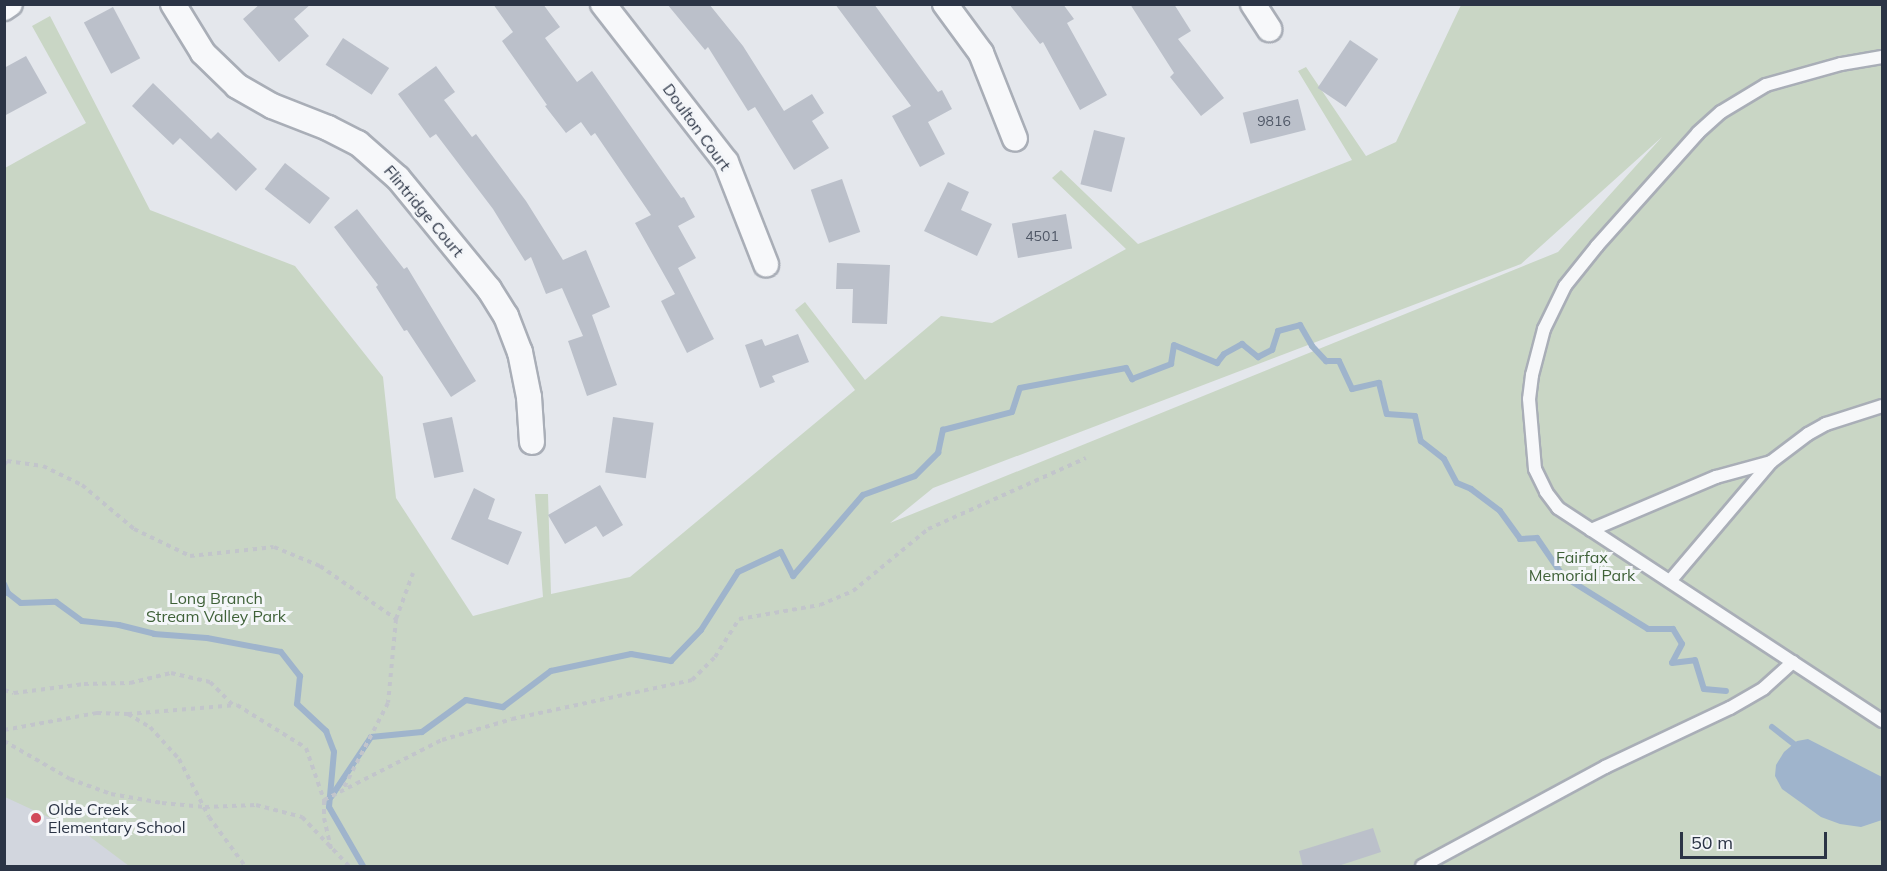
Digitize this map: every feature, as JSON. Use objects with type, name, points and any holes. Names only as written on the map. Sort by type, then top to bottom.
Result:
[{"type":"street","points":[[4,8],[10,4]]},
{"type":"street","name":"Flintridge Court","points":[[172,4],[203,53],[237,86],[272,106],[328,128],[358,143],[398,178],[489,290],[506,316],[520,352],[529,397],[532,442]]},
{"type":"street","name":"Doulton Court","points":[[603,4],[726,162],[766,264]]},
{"type":"street","points":[[945,4],[981,53],[1015,139]]},
{"type":"street","points":[[1253,4],[1269,29]]},
{"type":"lane","points":[[1882,57],[1785,78],[1747,94],[1721,112],[1698,133],[1605,237],[1565,286],[1548,319],[1536,354],[1529,399],[1535,468],[1546,492],[1558,508],[1882,721]]},
{"type":"lane","points":[[1670,581],[1771,462],[1808,434],[1826,424],[1882,406]]},
{"type":"lane","points":[[1592,530],[1716,477],[1771,462]]},
{"type":"lane","points":[[1422,867],[1605,767],[1730,708],[1764,688],[1793,662]]},
{"type":"path","points":[[324,800],[442,740],[512,719],[692,680],[715,657],[739,619],[820,605],[853,591],[928,529],[1086,458]]},
{"type":"path","points":[[4,465],[7,462],[43,466],[82,485],[134,529],[190,556],[274,548],[284,551],[320,566],[396,619]]},
{"type":"path","points":[[343,790],[388,703],[396,619],[413,573]]},
{"type":"path","points":[[4,690],[14,693],[84,684],[130,683],[171,673],[210,682],[233,705]]},
{"type":"path","points":[[4,730],[97,713],[128,714],[237,705],[306,748],[324,800],[324,818],[331,849]]},
{"type":"path","points":[[128,714],[150,727],[179,759],[205,807],[245,867]]},
{"type":"path","points":[[4,741],[70,779],[111,794],[162,803],[205,807],[256,805],[302,817],[349,867]]},
{"type":"shaded area","name":"Olde Creek Elementary School","points":[[5,770],[131,866],[5,866]]},
{"type":"green space","name":"Fairfax Memorial Park","points":[[1461,5],[1882,5],[1882,866],[129,866],[89,836],[5,797],[5,168],[86,123],[32,26],[50,16],[150,210],[295,266],[383,377],[396,498],[473,616],[543,597],[535,494],[548,494],[551,594],[630,577],[855,390],[795,310],[805,302],[865,380],[941,316],[992,323],[1126,249],[1052,178],[1061,170],[1138,244],[1352,160],[1298,71],[1306,67],[1366,156],[1396,142]],"holes":[[[1662,137],[1558,252],[890,523],[933,488],[1521,264]]]},
{"type":"water","points":[[1808,739],[1882,777],[1882,820],[1861,827],[1840,824],[1821,817],[1782,789],[1775,776],[1776,765],[1784,752],[1797,741]]},
{"type":"building","points":[[260,4],[311,4],[294,19],[309,36],[279,62],[243,19]]},
{"type":"building","points":[[493,4],[543,4],[560,27],[545,38],[577,82],[592,71],[681,198],[684,197],[695,217],[678,226],[696,258],[678,268],[714,339],[687,353],[661,301],[675,294],[635,223],[651,215],[595,133],[591,136],[581,122],[566,133],[545,106],[547,105],[502,41],[513,32]]},
{"type":"building","points":[[667,4],[709,4],[743,46],[784,111],[812,94],[824,113],[812,121],[829,148],[794,170],[755,107],[748,111],[708,47],[705,50]]},
{"type":"building","points":[[835,4],[874,4],[938,92],[942,90],[952,109],[928,122],[945,154],[920,167],[892,116],[911,106]]},
{"type":"building","points":[[1009,4],[1063,4],[1074,19],[1067,23],[1107,95],[1080,110],[1043,42],[1040,44]]},
{"type":"building","points":[[1130,4],[1174,4],[1191,31],[1178,39],[1224,98],[1201,116],[1170,77],[1174,73]]},
{"type":"building","points":[[113,7],[140,58],[111,74],[84,22]]},
{"type":"building","points":[[343,38],[389,68],[372,95],[326,65]]},
{"type":"building","points":[[1350,40],[1378,59],[1346,107],[1318,88]]},
{"type":"building","points":[[26,56],[47,93],[4,116],[4,68]]},
{"type":"building","points":[[436,66],[455,92],[444,100],[472,137],[476,134],[526,201],[563,260],[586,250],[610,307],[592,315],[617,385],[587,396],[568,341],[583,336],[562,288],[546,294],[531,257],[525,261],[493,209],[436,134],[430,138],[398,94]]},
{"type":"building","points":[[153,83],[211,139],[218,132],[257,169],[236,191],[180,138],[173,145],[132,106]]},
{"type":"building","points":[[1298,99],[1306,130],[1250,144],[1243,113]]},
{"type":"building","points":[[1094,130],[1125,138],[1112,192],[1080,184]]},
{"type":"building","points":[[285,163],[330,198],[310,224],[265,189]]},
{"type":"building","points":[[842,179],[860,232],[829,243],[811,190]]},
{"type":"building","points":[[948,182],[969,192],[961,210],[992,224],[977,256],[924,231]]},
{"type":"building","points":[[357,209],[404,269],[407,267],[476,381],[451,397],[407,330],[404,331],[376,287],[378,285],[334,227]]},
{"type":"building","points":[[1066,214],[1072,248],[1018,258],[1012,224]]},
{"type":"building","points":[[837,263],[890,265],[887,324],[852,323],[853,289],[836,289]]},
{"type":"building","points":[[798,334],[809,362],[772,376],[775,382],[760,388],[745,345],[762,339],[765,346]]},
{"type":"building","points":[[452,417],[464,472],[434,478],[423,423]]},
{"type":"building","points":[[613,417],[654,423],[646,478],[605,472]]},
{"type":"building","points":[[600,485],[623,525],[603,537],[596,526],[565,544],[548,515]]},
{"type":"building","points":[[474,488],[495,499],[488,519],[522,532],[508,565],[451,539]]},
{"type":"building","points":[[1373,828],[1381,852],[1335,867],[1303,867],[1299,851]]},
{"type":"waterway","points":[[331,797],[371,737],[422,732],[466,700],[503,707],[551,671],[631,654],[671,661],[701,630],[738,572],[781,552],[793,576],[863,495],[915,476],[938,453],[943,430],[1012,412],[1020,388],[1126,368],[1132,379],[1171,364],[1174,345],[1217,363],[1224,354],[1242,344],[1258,357],[1272,350],[1278,331],[1300,325],[1312,346],[1326,361],[1339,361],[1352,389],[1379,383],[1387,414],[1415,416],[1421,441],[1444,459],[1457,483],[1471,489],[1500,511],[1520,539],[1537,538],[1563,576],[1648,629],[1673,629],[1682,644],[1672,663],[1695,660],[1704,689],[1726,691]]},
{"type":"waterway","points":[[4,584],[8,593],[21,603],[56,602],[82,621],[119,625],[154,634],[207,638],[281,652],[300,676],[297,704],[326,731],[334,752],[329,807],[363,866]]},
{"type":"waterway","points":[[1772,727],[1794,744]]},
{"type":"place","name":"Olde Creek Elementary School","points":[[36,818]]},
{"type":"park label","name":"Long Branch Stream Valley Park","points":[[216,607]]}]
